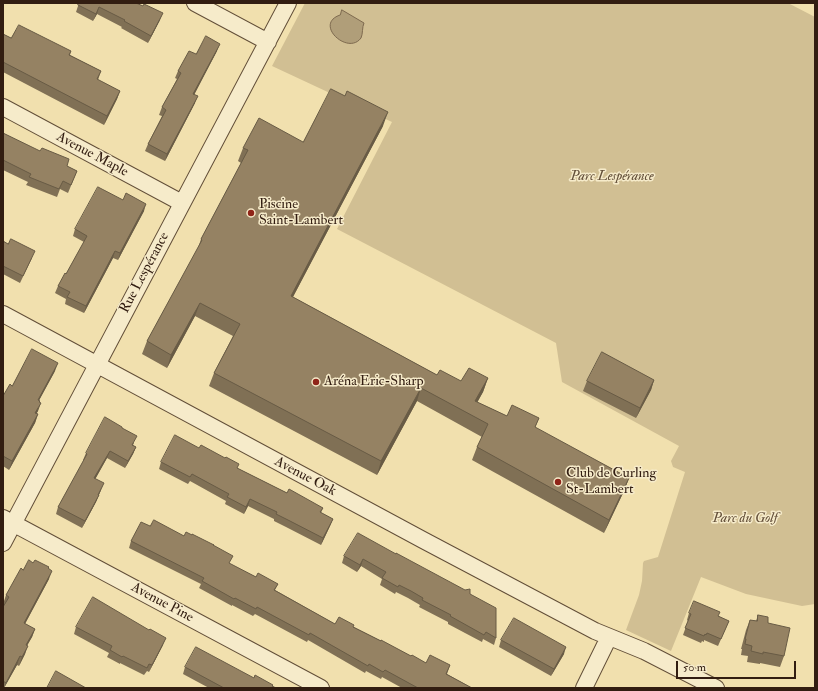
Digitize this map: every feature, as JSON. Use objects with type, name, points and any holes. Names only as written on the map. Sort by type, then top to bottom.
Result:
[{"type":"street","points":[[195,3],[268,42]]},
{"type":"street","name":"Rue Lespérance","points":[[3,543],[8,521],[97,365],[288,3]]},
{"type":"street","name":"Avenue Maple","points":[[3,107],[182,203]]},
{"type":"street","name":"Avenue Oak","points":[[3,314],[423,540],[596,631],[644,652],[716,688]]},
{"type":"street","name":"Avenue Pine","points":[[8,521],[321,688]]},
{"type":"street","points":[[584,688],[609,637]]},
{"type":"green space","name":"Parc Lespérance","points":[[305,3],[788,3],[815,17],[815,604],[802,606],[746,594],[701,577],[671,651],[626,630],[639,595],[642,581],[643,563],[644,561],[658,557],[685,472],[673,467],[671,461],[679,446],[562,382],[556,343],[337,229],[392,122],[272,66]]},
{"type":"shaded area","points":[[342,10],[364,23],[361,38],[355,43],[342,41],[331,31],[330,25],[333,19],[340,15]]},
{"type":"building","points":[[79,3],[136,3],[143,6],[144,4],[163,13],[151,36],[124,21],[125,20],[99,7],[96,14],[78,5]]},
{"type":"building","points":[[19,25],[71,51],[69,55],[101,71],[97,79],[120,91],[107,116],[3,62],[3,34],[11,38]]},
{"type":"building","points":[[206,36],[220,44],[193,94],[198,96],[167,154],[148,144],[166,110],[162,107],[181,73],[178,71],[189,51],[196,54]]},
{"type":"building","points":[[331,89],[345,96],[347,91],[388,112],[291,296],[437,375],[440,370],[461,381],[469,368],[488,378],[475,401],[507,416],[512,405],[539,418],[535,427],[629,478],[609,520],[477,447],[488,424],[421,388],[381,461],[214,373],[240,324],[200,303],[171,355],[147,341],[202,240],[201,239],[248,150],[243,148],[259,118],[303,142]]},
{"type":"building","points":[[3,133],[40,151],[42,148],[69,159],[67,166],[77,171],[71,185],[63,181],[59,189],[29,177],[31,174],[3,160]]},
{"type":"building","points":[[98,187],[123,200],[126,193],[146,204],[120,253],[115,251],[86,306],[67,297],[70,292],[58,286],[87,236],[75,229]]},
{"type":"building","points":[[11,239],[35,251],[23,276],[3,266],[3,241],[8,244]]},
{"type":"building","points":[[32,349],[58,363],[38,400],[41,403],[35,413],[38,414],[12,461],[3,456],[3,396],[10,384],[12,386]]},
{"type":"building","points":[[602,352],[654,380],[640,408],[587,381]]},
{"type":"building","points":[[105,417],[137,436],[132,445],[136,447],[128,461],[110,451],[94,478],[104,483],[85,521],[58,507]]},
{"type":"building","points":[[175,435],[199,448],[201,445],[225,458],[226,457],[239,464],[237,468],[287,493],[289,489],[323,508],[320,512],[333,519],[323,538],[276,514],[277,512],[250,499],[246,507],[227,497],[229,494],[192,474],[190,477],[161,462]]},
{"type":"building","points":[[154,520],[184,536],[186,532],[214,545],[233,556],[229,563],[256,577],[258,573],[278,584],[274,590],[335,624],[339,617],[354,625],[353,627],[426,663],[430,655],[450,665],[446,674],[472,688],[418,688],[385,670],[383,672],[369,664],[368,666],[310,633],[309,635],[257,607],[256,609],[235,598],[234,599],[202,581],[204,578],[131,541],[141,522],[150,526]]},
{"type":"building","points":[[358,533],[465,590],[470,589],[470,594],[496,608],[496,638],[486,632],[484,635],[422,600],[423,598],[411,591],[399,585],[398,587],[382,578],[386,572],[363,559],[360,565],[344,556]]},
{"type":"building","points":[[29,560],[33,563],[35,560],[49,567],[48,568],[52,571],[24,623],[35,629],[26,645],[28,646],[22,657],[20,656],[6,683],[3,681],[3,607],[9,597],[6,595],[21,568],[23,570]]},
{"type":"building","points":[[93,597],[149,630],[150,629],[166,638],[152,665],[149,664],[147,668],[123,656],[122,657],[110,650],[112,646],[76,627]]},
{"type":"building","points":[[694,601],[720,612],[718,616],[729,621],[721,639],[707,633],[704,636],[685,628],[691,614],[689,613]]},
{"type":"building","points":[[758,615],[768,617],[768,623],[790,628],[784,656],[751,651],[752,646],[745,644],[750,620],[757,621]]},
{"type":"building","points":[[514,618],[566,647],[554,669],[501,640]]},
{"type":"building","points":[[196,647],[254,678],[255,675],[276,688],[224,688],[185,667]]},
{"type":"building","points":[[56,671],[86,688],[47,688]]},
{"type":"place","name":"Piscine Saint-Lambert","points":[[251,213]]},
{"type":"place","name":"Aréna Eric-Sharp","points":[[316,382]]},
{"type":"place","name":"Club de Curling St-Lambert","points":[[558,482]]},
{"type":"park label","name":"Parc du Golf","points":[[745,519]]}]
